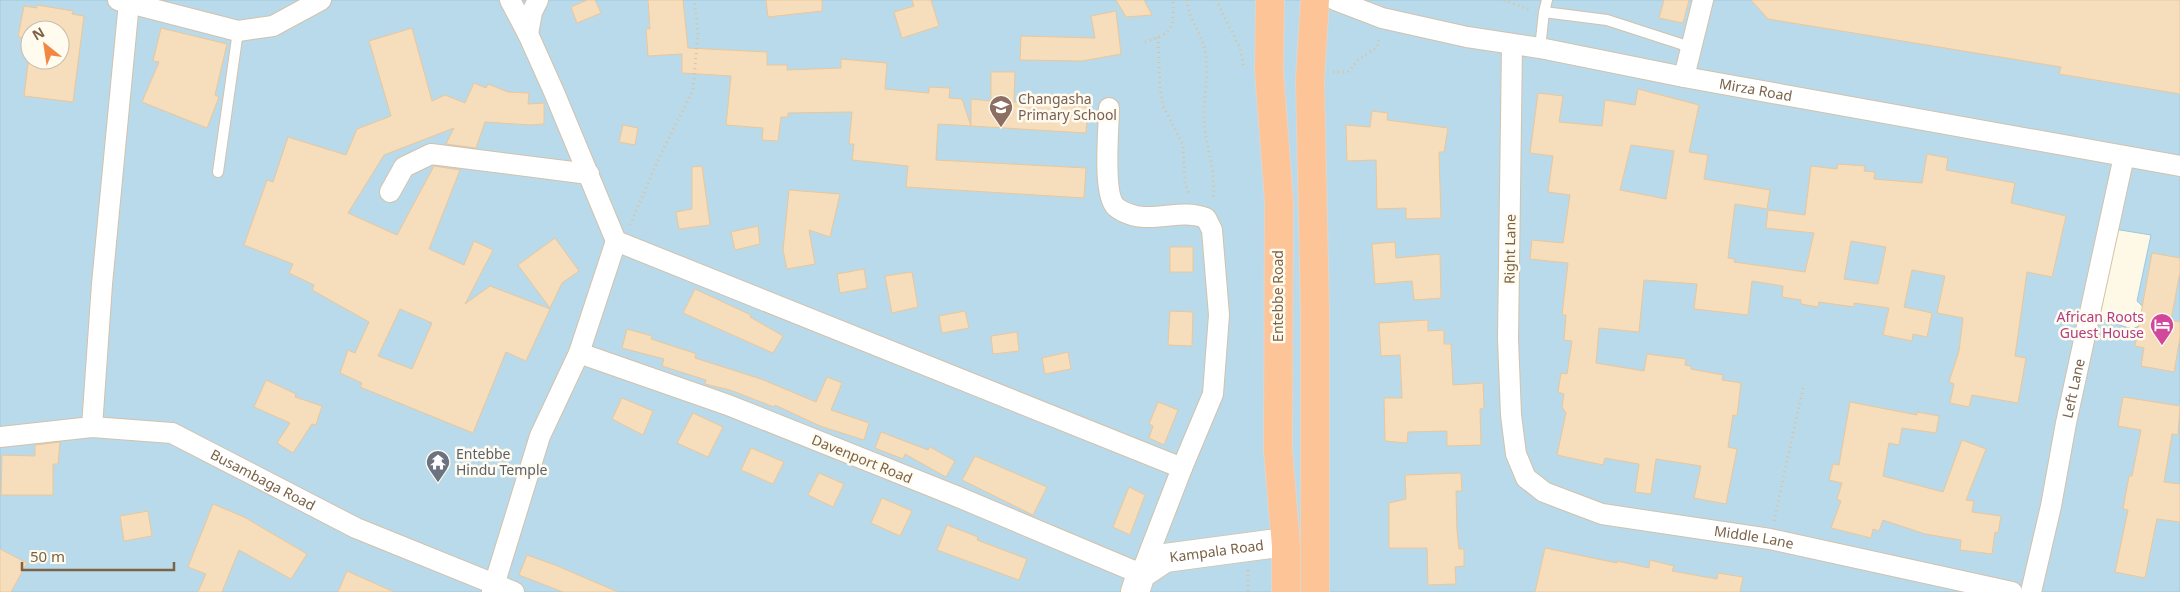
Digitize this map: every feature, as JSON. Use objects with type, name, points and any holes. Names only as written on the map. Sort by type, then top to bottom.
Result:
[{"type":"highway","name":"Entebbe Road","points":[[1270,0],[1269,71],[1279,201],[1278,450],[1286,546],[1286,592]]},
{"type":"highway","points":[[1315,0],[1310,80],[1315,312],[1315,592]]},
{"type":"main road","name":"Kampala Road","points":[[1138,583],[1165,558],[1270,544],[1286,546]]},
{"type":"street","points":[[92,427],[123,1],[238,31],[273,26],[321,0]]},
{"type":"street","points":[[493,588],[540,436],[579,354],[616,240],[528,34],[510,0]]},
{"type":"street","points":[[528,34],[532,12],[538,0]]},
{"type":"street","name":"Mirza Road","points":[[1334,0],[1382,18],[1512,45],[1540,48],[2180,166]]},
{"type":"street","points":[[1684,76],[1703,0]]},
{"type":"street","name":"Right Lane","points":[[1512,45],[1508,339],[1510,415],[1516,454]]},
{"type":"street","points":[[1110,108],[1109,192],[1115,206],[1127,213],[1144,217],[1201,218],[1212,230],[1215,248],[1219,315],[1213,394],[1182,468],[1138,583]]},
{"type":"street","points":[[390,192],[404,167],[431,154],[589,174]]},
{"type":"street","name":"Left Lane","points":[[2031,592],[2051,506],[2066,423],[2124,156]]},
{"type":"street","points":[[616,240],[1182,468]]},
{"type":"street","name":"Davenport Road","points":[[579,354],[728,405],[956,496],[1138,583]]},
{"type":"street","name":"Busambaga Road","points":[[0,437],[92,427],[172,433],[356,528],[493,588],[514,592]]},
{"type":"street","name":"Middle Lane","points":[[1516,454],[1526,478],[1544,492],[1602,514],[1770,539],[2012,592]]},
{"type":"lane","points":[[1540,48],[1547,0]]},
{"type":"lane","points":[[1544,12],[1607,20],[1671,40],[1691,50]]},
{"type":"lane","points":[[218,172],[238,31]]},
{"type":"path","points":[[616,240],[632,222],[658,160],[693,90],[698,33],[694,0]]},
{"type":"path","points":[[1145,42],[1170,31],[1174,23],[1173,0]]},
{"type":"path","points":[[1187,0],[1188,13],[1204,46],[1207,69],[1204,116],[1215,176],[1214,198],[1201,218]]},
{"type":"path","points":[[1504,0],[1518,7],[1544,12]]},
{"type":"path","points":[[1348,72],[1358,60],[1378,47],[1382,18]]},
{"type":"path","points":[[1158,37],[1160,89],[1163,106],[1183,145],[1185,182],[1201,218]]},
{"type":"path","points":[[1770,539],[1804,388]]},
{"type":"water","points":[[0,0],[2180,0],[2180,592],[0,592]],"holes":[[[2114,229],[2151,235],[2137,301],[2156,319],[2132,329],[2095,317]]]},
{"type":"building","points":[[587,0],[595,0],[601,13],[577,23],[571,7]]},
{"type":"building","points":[[648,0],[683,0],[688,48],[767,52],[767,65],[787,65],[787,70],[841,68],[841,59],[887,63],[885,89],[929,93],[929,87],[950,88],[949,98],[962,99],[971,126],[938,124],[936,160],[1086,168],[1084,198],[906,187],[908,166],[852,160],[854,144],[849,144],[852,112],[788,113],[788,117],[781,117],[778,141],[762,140],[763,128],[726,125],[731,76],[682,73],[682,54],[648,56],[646,29],[650,29]]},
{"type":"building","points":[[766,0],[822,0],[822,11],[768,17]]},
{"type":"building","points":[[912,0],[931,0],[939,26],[902,38],[894,12],[914,6]]},
{"type":"building","points":[[1116,0],[1144,0],[1152,15],[1126,17]]},
{"type":"building","points":[[1664,0],[1689,0],[1683,23],[1659,18]]},
{"type":"building","points":[[1751,0],[2180,0],[2180,94],[2059,74],[2061,67],[1768,19]]},
{"type":"building","points":[[37,5],[73,11],[72,14],[84,16],[73,102],[24,96],[27,70],[70,70],[70,20],[21,20],[24,6],[37,8]]},
{"type":"building","points":[[1116,11],[1121,54],[1082,61],[1020,60],[1021,36],[1095,38],[1091,16]]},
{"type":"building","points":[[161,28],[227,44],[215,95],[219,97],[207,128],[142,102],[159,62],[153,61]]},
{"type":"building","points":[[412,28],[432,101],[445,95],[465,103],[474,83],[486,88],[488,84],[508,92],[529,93],[528,104],[544,103],[544,124],[485,122],[476,148],[446,144],[454,128],[384,155],[348,213],[397,235],[434,166],[460,170],[429,249],[464,265],[474,241],[493,250],[465,304],[490,286],[550,309],[526,361],[506,352],[473,433],[360,387],[362,383],[340,373],[348,350],[355,353],[369,322],[312,290],[314,285],[289,273],[293,264],[244,245],[267,180],[273,182],[288,137],[346,155],[357,129],[391,116],[369,41]],"holes":[[[400,309],[432,323],[412,369],[378,356]]]},
{"type":"building","points":[[991,72],[1015,72],[1014,102],[1088,107],[1086,133],[971,126],[971,99],[991,101]]},
{"type":"building","points":[[1638,89],[1699,105],[1689,152],[1708,155],[1704,179],[1770,190],[1767,209],[1735,204],[1728,258],[1735,259],[1734,262],[1805,272],[1814,233],[1766,228],[1768,210],[1805,215],[1811,166],[1837,169],[1838,164],[1865,166],[1864,171],[1875,172],[1874,179],[1922,183],[1927,154],[1948,158],[1946,170],[2015,183],[2011,203],[2066,216],[2052,277],[2027,272],[2015,356],[2026,358],[2018,403],[1972,395],[1969,407],[1950,403],[1954,384],[1949,382],[1959,351],[1963,318],[1937,313],[1945,276],[1912,270],[1904,307],[1932,313],[1927,337],[1913,334],[1912,341],[1883,335],[1889,308],[1854,303],[1854,307],[1819,302],[1818,307],[1801,304],[1801,300],[1782,297],[1783,286],[1752,281],[1748,315],[1694,309],[1697,284],[1644,280],[1639,332],[1599,328],[1596,363],[1644,371],[1647,354],[1686,359],[1685,365],[1691,366],[1691,369],[1723,375],[1722,380],[1741,383],[1737,416],[1733,415],[1728,447],[1737,449],[1726,504],[1694,498],[1701,466],[1656,459],[1651,494],[1635,492],[1639,464],[1605,458],[1603,465],[1557,455],[1566,413],[1562,407],[1564,394],[1558,392],[1561,373],[1567,374],[1572,341],[1564,340],[1566,315],[1562,315],[1568,263],[1530,259],[1532,240],[1563,243],[1570,195],[1548,192],[1553,156],[1530,153],[1538,93],[1563,96],[1559,122],[1602,126],[1605,100],[1635,105]],"holes":[[[1631,145],[1674,151],[1666,199],[1620,190]],[[1851,241],[1886,247],[1878,284],[1844,279]]]},
{"type":"building","points":[[1372,111],[1388,113],[1387,120],[1448,128],[1444,152],[1439,152],[1441,218],[1406,219],[1406,208],[1377,209],[1376,160],[1347,161],[1346,125],[1370,127]]},
{"type":"building","points":[[623,125],[638,128],[635,145],[619,142]]},
{"type":"building","points":[[702,166],[710,225],[679,229],[676,212],[692,209],[692,167]]},
{"type":"building","points":[[789,190],[840,194],[830,237],[809,230],[815,264],[787,269],[783,250]]},
{"type":"building","points":[[758,226],[760,244],[735,250],[731,232]]},
{"type":"building","points":[[555,238],[579,271],[562,283],[550,308],[518,265]]},
{"type":"building","points":[[1395,242],[1396,258],[1440,254],[1441,298],[1414,300],[1412,281],[1375,284],[1372,244]]},
{"type":"building","points":[[1170,247],[1193,247],[1193,272],[1170,272]]},
{"type":"building","points":[[2152,253],[2180,258],[2180,272],[2171,320],[2180,322],[2180,338],[2174,372],[2141,366],[2144,348],[2135,346]]},
{"type":"building","points":[[864,269],[867,288],[840,293],[837,274]]},
{"type":"building","points":[[912,272],[918,307],[892,313],[885,276]]},
{"type":"building","points":[[695,289],[751,315],[750,317],[783,336],[773,353],[683,313]]},
{"type":"building","points":[[965,311],[969,328],[942,333],[939,316]]},
{"type":"building","points":[[1170,311],[1193,312],[1192,346],[1168,345]]},
{"type":"building","points":[[1428,320],[1428,331],[1444,330],[1444,344],[1451,344],[1453,385],[1483,383],[1484,408],[1480,409],[1481,445],[1447,446],[1447,431],[1408,432],[1407,443],[1385,441],[1384,398],[1402,398],[1400,355],[1381,356],[1379,323]]},
{"type":"building","points":[[627,329],[652,336],[651,339],[694,353],[696,354],[695,358],[761,379],[816,402],[827,377],[842,383],[831,410],[869,423],[864,440],[820,426],[775,405],[774,407],[730,390],[705,384],[706,380],[662,366],[664,359],[622,348]]},
{"type":"building","points":[[1017,332],[1019,351],[993,354],[991,336]]},
{"type":"building","points":[[1068,352],[1071,369],[1045,374],[1042,358]]},
{"type":"building","points":[[266,380],[296,394],[295,397],[322,406],[316,425],[312,424],[293,453],[277,443],[290,423],[254,407]]},
{"type":"building","points":[[2123,397],[2180,406],[2178,435],[2172,434],[2164,482],[2180,484],[2180,522],[2157,519],[2145,578],[2115,572],[2128,510],[2123,509],[2129,476],[2132,476],[2141,430],[2118,426]]},
{"type":"building","points":[[622,398],[653,411],[643,435],[612,419]]},
{"type":"building","points":[[1158,402],[1178,410],[1164,445],[1149,438],[1153,426],[1149,424]]},
{"type":"building","points":[[1850,402],[1917,415],[1917,412],[1939,416],[1936,433],[1902,428],[1899,445],[1889,443],[1883,476],[1943,492],[1962,440],[1986,449],[1966,500],[1974,501],[1972,512],[2001,516],[1998,533],[1995,532],[1992,554],[1960,550],[1961,540],[1925,534],[1883,520],[1879,531],[1873,529],[1871,538],[1831,528],[1841,501],[1837,499],[1842,483],[1829,480],[1833,464],[1839,465]]},
{"type":"building","points":[[693,413],[723,427],[708,457],[677,443]]},
{"type":"building","points":[[881,432],[928,450],[930,447],[955,461],[946,477],[905,454],[903,459],[875,448]]},
{"type":"building","points":[[60,442],[58,464],[53,464],[53,495],[1,495],[2,455],[35,456],[35,445]]},
{"type":"building","points":[[751,448],[784,462],[773,484],[741,470]]},
{"type":"building","points":[[975,456],[1047,487],[1033,515],[962,480]]},
{"type":"building","points":[[819,473],[844,484],[833,507],[808,495]]},
{"type":"building","points":[[1461,473],[1462,491],[1456,491],[1457,530],[1459,549],[1464,549],[1464,566],[1455,567],[1456,584],[1428,585],[1427,548],[1389,548],[1389,503],[1406,499],[1405,475]]},
{"type":"building","points":[[1129,487],[1145,495],[1130,535],[1113,527]]},
{"type":"building","points":[[882,498],[912,511],[900,536],[871,523]]},
{"type":"building","points":[[213,504],[244,517],[307,554],[291,579],[239,550],[222,592],[198,592],[206,574],[188,567]]},
{"type":"building","points":[[148,511],[152,536],[124,541],[120,516]]},
{"type":"building","points":[[947,525],[978,537],[977,540],[1027,559],[1019,580],[937,550]]},
{"type":"building","points":[[1545,548],[1649,568],[1650,560],[1674,566],[1672,571],[1717,579],[1718,573],[1743,577],[1740,592],[1535,592]]},
{"type":"building","points":[[0,549],[27,563],[11,592],[0,592]]},
{"type":"building","points":[[527,555],[618,592],[563,592],[519,575]]},
{"type":"building","points":[[347,571],[394,592],[338,592]]},
{"type":"place","name":"Changasha Primary School","points":[[1001,128]]},
{"type":"place","name":"African Roots Guest House","points":[[2162,346]]},
{"type":"place","name":"Entebbe Hindu Temple","points":[[438,483]]}]
